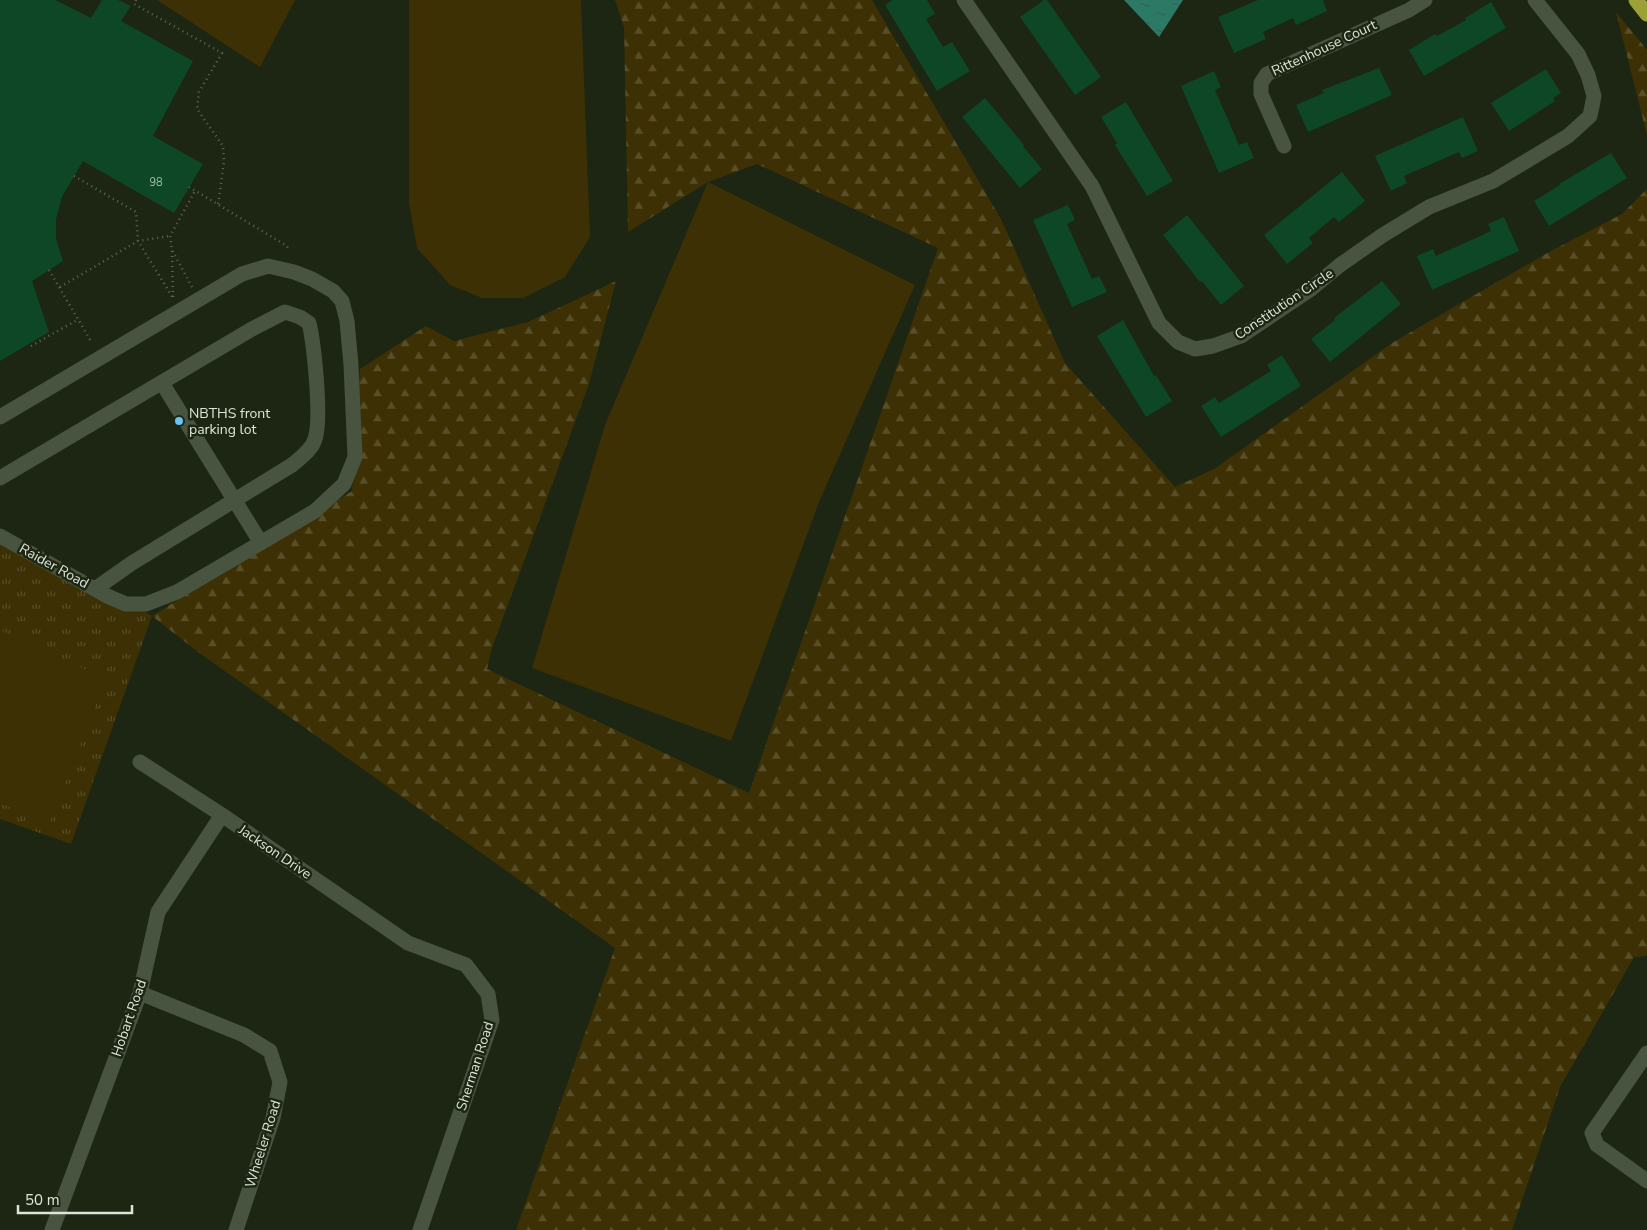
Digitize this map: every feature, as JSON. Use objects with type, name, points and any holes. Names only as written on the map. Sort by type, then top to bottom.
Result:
[{"type":"highway","points":[[1636,0],[1647,14]]},
{"type":"street","name":"Constitution Circle","points":[[964,0],[1092,186],[1159,323],[1178,342],[1195,349],[1213,346],[1241,336],[1311,289],[1340,265],[1383,235],[1429,207],[1493,181],[1568,136],[1590,116],[1594,96],[1588,75],[1578,54],[1536,0]]},
{"type":"street","name":"Rittenhouse Court","points":[[1284,146],[1260,94],[1261,83],[1267,74],[1409,10],[1425,0]]},
{"type":"street","name":"Raider Road","points":[[0,417],[242,274],[268,266],[294,272],[312,278],[333,291],[342,301],[347,321],[355,457],[344,484],[315,511],[178,592],[146,604],[126,604],[101,593],[0,536]]},
{"type":"street","points":[[0,478],[284,312],[300,317],[309,323],[312,335],[318,410],[315,439],[306,452],[292,465],[132,563],[101,593]]},
{"type":"street","points":[[162,383],[261,543]]},
{"type":"street","name":"Jackson Drive","points":[[140,762],[222,815],[408,943]]},
{"type":"street","name":"Hobart Road","points":[[52,1230],[140,993],[158,912],[222,815]]},
{"type":"street","name":"Sherman Road","points":[[408,943],[466,965],[488,994],[492,1020],[420,1230]]},
{"type":"street","name":"Wheeler Road","points":[[140,993],[244,1036],[270,1051],[280,1082],[273,1118],[236,1230]]},
{"type":"street","points":[[1647,1053],[1592,1133],[1596,1144],[1647,1181]]},
{"type":"path","points":[[136,0],[134,4],[222,53],[199,92],[197,109],[222,146],[224,161],[218,205]]},
{"type":"path","points":[[74,176],[136,212],[138,240],[174,299],[170,236],[195,191]]},
{"type":"path","points":[[189,187],[286,246],[289,250]]},
{"type":"path","points":[[60,287],[138,240],[170,236]]},
{"type":"path","points":[[172,250],[193,288]]},
{"type":"path","points":[[49,270],[92,343]]},
{"type":"path","points":[[31,346],[79,319]]},
{"type":"green space","points":[[157,0],[295,0],[260,67]]},
{"type":"green space","points":[[409,0],[581,0],[590,237],[565,277],[523,298],[482,298],[450,285],[417,248],[409,203]]},
{"type":"green space","points":[[615,0],[872,0],[1001,219],[1065,363],[1175,487],[1214,469],[1392,343],[1549,252],[1622,214],[1647,189],[1647,956],[1634,957],[1560,1087],[1512,1230],[516,1230],[615,948],[198,652],[152,616],[352,491],[360,369],[426,326],[454,341],[528,322],[616,281],[589,384],[492,648],[487,669],[749,793],[938,248],[757,164],[708,182],[628,232],[624,27]]},
{"type":"green space","points":[[1616,12],[1647,50],[1647,135]]},
{"type":"green space","points":[[708,182],[915,285],[819,502],[731,741],[532,668],[605,425]]},
{"type":"green space","points":[[0,531],[152,616],[71,844],[0,819]]},
{"type":"green space","points":[[0,630],[106,679],[49,824],[0,803]]},
{"type":"water","points":[[1124,0],[1183,0],[1159,37]]},
{"type":"building","points":[[0,0],[55,0],[91,18],[102,0],[118,0],[131,6],[121,21],[193,61],[153,136],[203,164],[174,213],[83,161],[62,197],[56,219],[56,239],[63,261],[32,281],[49,332],[0,361]]},
{"type":"building","points":[[892,0],[927,0],[935,14],[926,19],[943,47],[952,42],[970,71],[937,91],[885,5]]},
{"type":"building","points":[[1044,0],[1047,0],[1101,77],[1075,95],[1020,17]]},
{"type":"building","points":[[1258,0],[1323,0],[1327,11],[1296,25],[1293,18],[1263,32],[1266,39],[1234,53],[1218,17]]},
{"type":"building","points":[[1491,2],[1506,28],[1424,76],[1409,50],[1435,34],[1437,36],[1466,20],[1465,18]]},
{"type":"building","points":[[1379,68],[1392,95],[1308,132],[1296,105],[1324,93],[1322,90]]},
{"type":"building","points":[[1546,69],[1561,93],[1553,98],[1555,101],[1509,131],[1491,103]]},
{"type":"building","points":[[1214,71],[1221,87],[1215,90],[1239,145],[1247,142],[1254,158],[1219,173],[1181,86]]},
{"type":"building","points":[[985,98],[1042,169],[1020,188],[962,117]]},
{"type":"building","points":[[1126,102],[1173,181],[1147,196],[1115,145],[1117,143],[1101,117]]},
{"type":"building","points":[[1463,117],[1478,151],[1462,158],[1459,152],[1404,176],[1407,183],[1391,191],[1375,156]]},
{"type":"building","points":[[1611,153],[1627,178],[1549,226],[1534,201]]},
{"type":"building","points":[[1342,172],[1365,201],[1339,222],[1334,217],[1309,238],[1313,243],[1287,264],[1264,235]]},
{"type":"building","points":[[1068,205],[1075,220],[1067,224],[1092,279],[1099,276],[1107,292],[1072,307],[1033,220]]},
{"type":"building","points":[[1187,215],[1244,286],[1221,305],[1163,235]]},
{"type":"building","points":[[1504,217],[1519,251],[1432,290],[1417,256],[1433,249],[1436,256],[1491,231],[1488,224]]},
{"type":"building","points":[[1382,281],[1401,304],[1330,362],[1311,339],[1335,320],[1334,318]]},
{"type":"building","points":[[1123,320],[1154,376],[1156,375],[1172,401],[1146,417],[1097,336]]},
{"type":"building","points":[[1282,355],[1301,386],[1221,437],[1201,406],[1215,397],[1219,403],[1271,371],[1267,365]]},
{"type":"place","name":"NBTHS front parking lot","points":[[179,421]]}]
